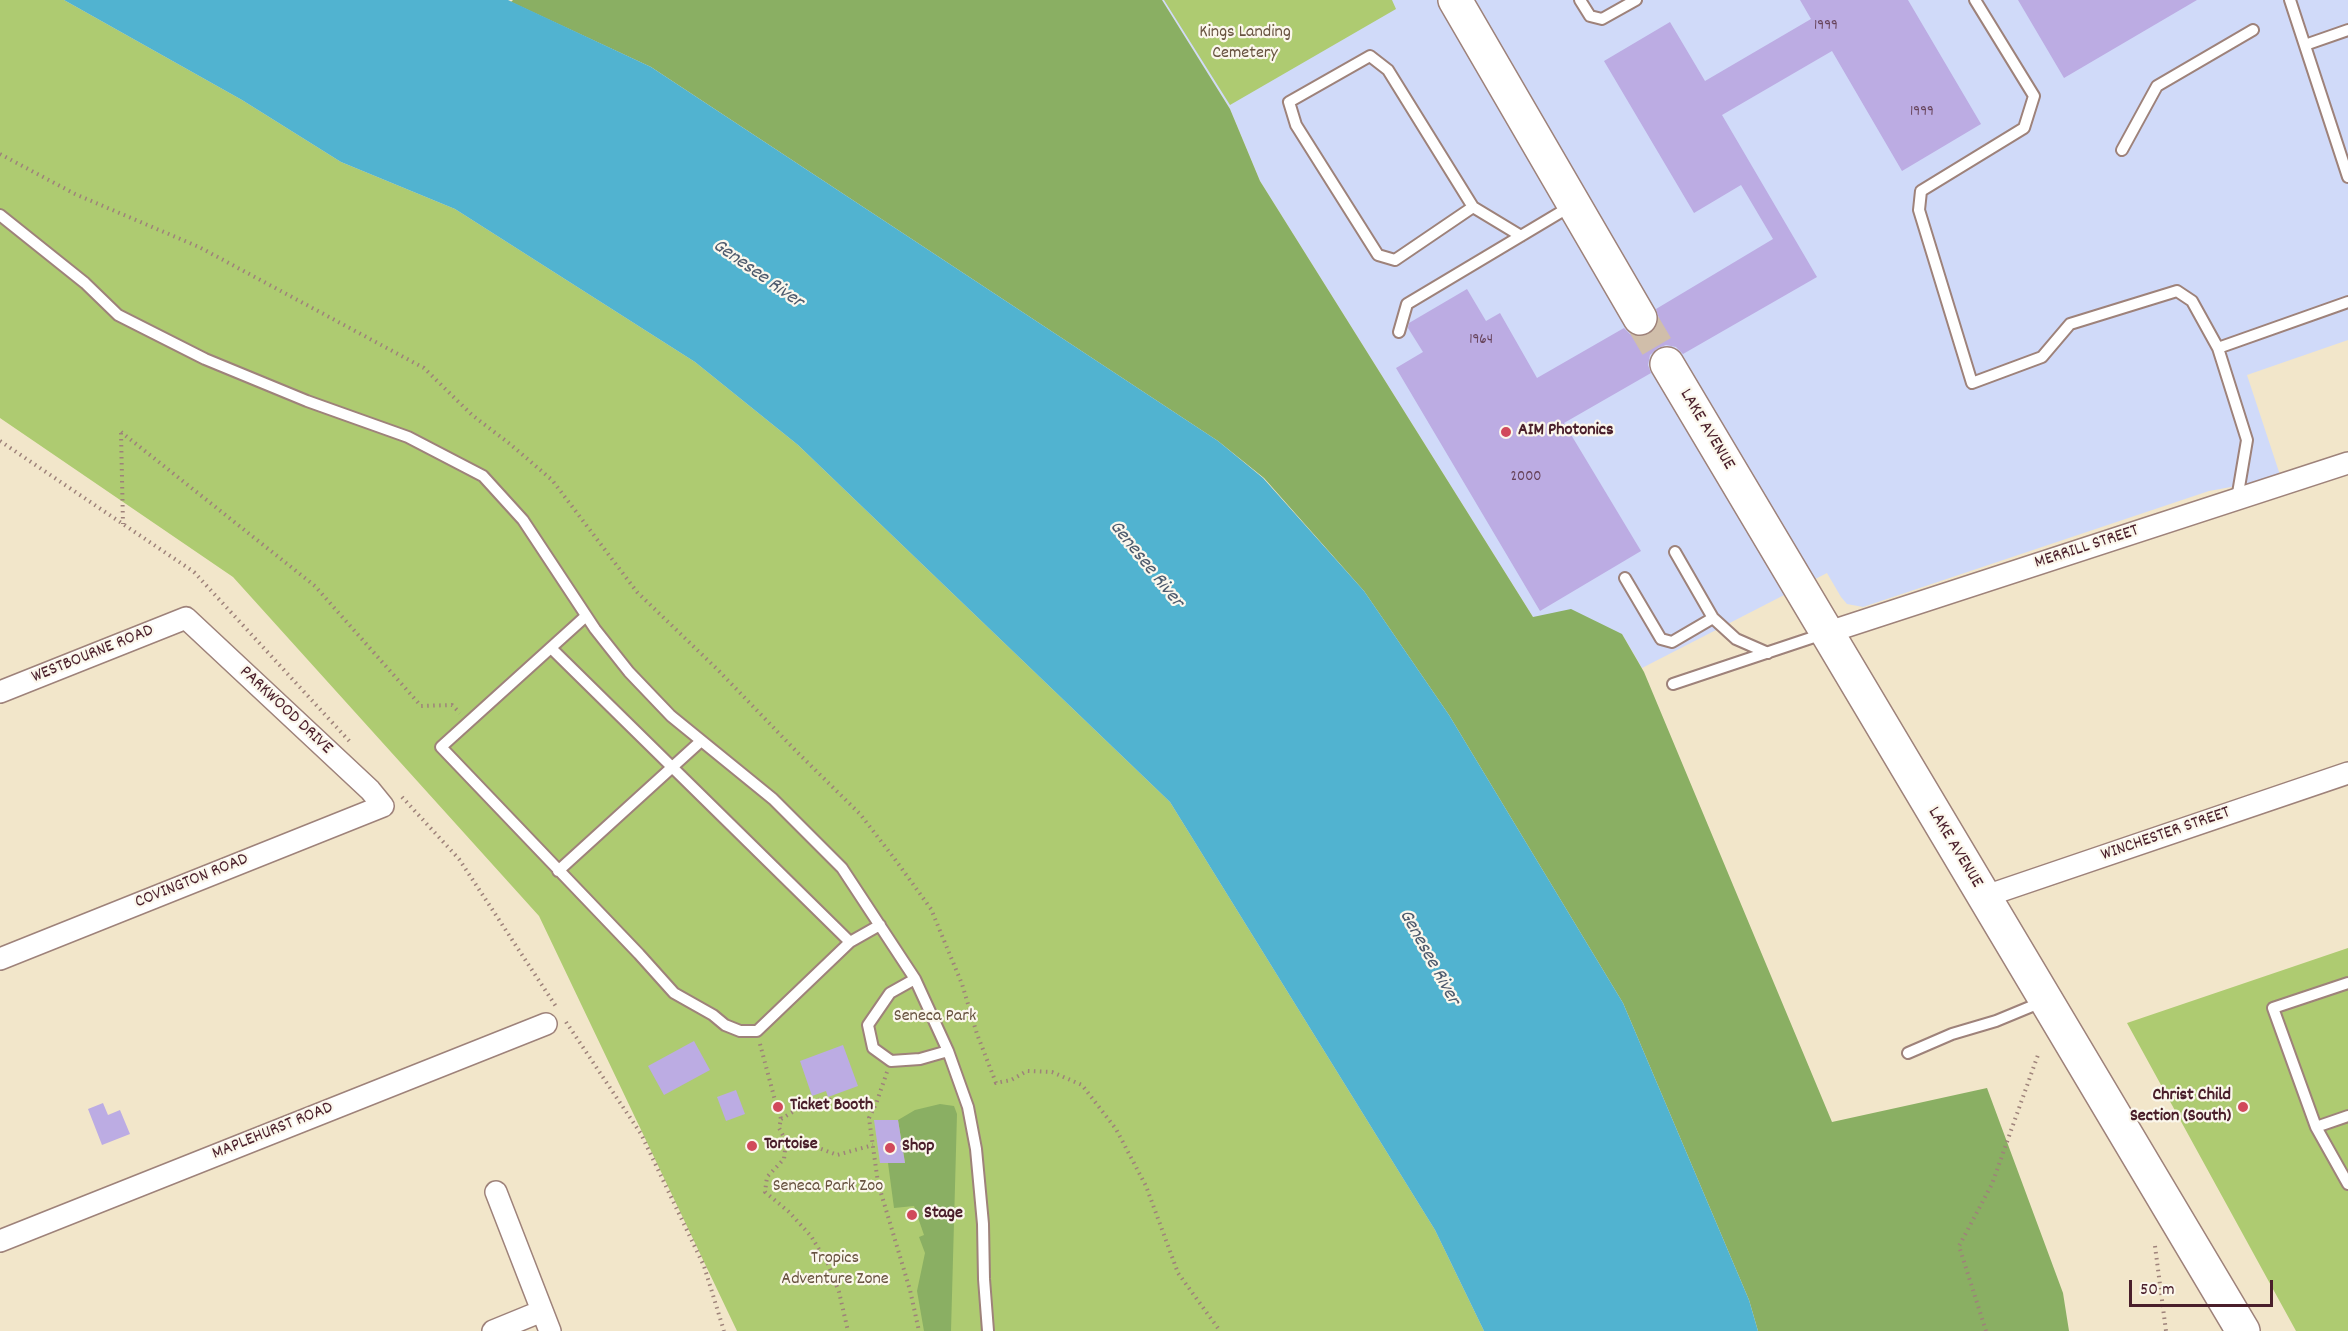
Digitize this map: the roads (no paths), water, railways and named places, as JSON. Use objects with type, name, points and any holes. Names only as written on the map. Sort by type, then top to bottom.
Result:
[{"type":"main road","points":[[1455,0],[1640,318]]},
{"type":"main road","name":"LAKE AVENUE","points":[[1667,364],[2243,1331]]},
{"type":"street","name":"MERRILL STREET","points":[[1826,633],[2348,463]]},
{"type":"street","name":"WESTBOURNE ROAD","points":[[0,692],[186,618]]},
{"type":"street","name":"PARKWOOD DRIVE","points":[[186,618],[370,790],[391,800]]},
{"type":"street","name":"WINCHESTER STREET","points":[[1983,897],[2348,773]]},
{"type":"street","name":"COVINGTON ROAD","points":[[0,959],[391,800]]},
{"type":"street","name":"MAPLEHURST ROAD","points":[[0,1241],[557,1018]]},
{"type":"street","points":[[494,1331],[546,1321],[496,1192]]},
{"type":"lane","points":[[1580,0],[1590,16],[1602,19],[1636,0]]},
{"type":"lane","points":[[1975,0],[2034,96],[2024,128],[1921,191],[1919,210],[1972,383],[2042,357],[2070,324],[2177,291],[2192,301],[2218,348],[2247,440],[2237,499]]},
{"type":"lane","points":[[2290,0],[2348,177]]},
{"type":"lane","points":[[2122,150],[2157,86],[2253,30]]},
{"type":"lane","points":[[2305,45],[2348,30]]},
{"type":"lane","points":[[1473,207],[1395,260],[1378,255],[1296,125],[1289,102],[1370,56],[1388,70],[1473,207],[1521,236]]},
{"type":"lane","points":[[1399,332],[1407,304],[1574,204]]},
{"type":"lane","points":[[0,215],[85,283],[118,315],[205,359],[307,401],[408,437],[483,476],[523,520],[586,616],[628,672],[671,716],[773,799],[842,868],[915,979],[948,1051],[968,1107],[976,1149],[983,1224],[988,1331]]},
{"type":"lane","points":[[2218,348],[2348,302]]},
{"type":"lane","points":[[1675,552],[1713,618],[1736,639],[1768,653]]},
{"type":"lane","points":[[1625,578],[1661,639],[1672,642],[1713,618]]},
{"type":"lane","points":[[586,616],[441,747],[674,993],[712,1014],[725,1025],[740,1031],[757,1031],[850,942],[880,925]]},
{"type":"lane","points":[[1673,684],[1826,633]]},
{"type":"lane","points":[[552,648],[850,942]]},
{"type":"lane","points":[[558,871],[701,741]]},
{"type":"lane","points":[[915,979],[890,993],[868,1025],[873,1048],[891,1061],[920,1059],[948,1051]]},
{"type":"lane","points":[[2348,983],[2273,1008],[2316,1127],[2348,1184]]},
{"type":"lane","points":[[1908,1053],[1952,1034],[1996,1021],[2045,1001]]},
{"type":"lane","points":[[2316,1127],[2348,1116]]},
{"type":"water","name":"Genesee River","points":[[64,0],[508,0],[651,67],[1218,441],[1263,478],[1364,591],[1449,715],[1623,1003],[1749,1300],[1758,1331],[1484,1331],[1435,1230],[1170,802],[798,445],[695,362],[455,209],[341,162],[242,100]]},
{"type":"tunnel","points":[[1640,318],[1667,364]]},
{"type":"place","name":"AIM Photonics","points":[[1506,432]]},
{"type":"place","name":"Ticket Booth","points":[[778,1107]]},
{"type":"place","name":"Christ Child Section (South)","points":[[2243,1107]]},
{"type":"place","name":"Tortoise","points":[[752,1146]]},
{"type":"place","name":"Shop","points":[[890,1148]]},
{"type":"place","name":"Stage","points":[[912,1215]]},
{"type":"park label","name":"Kings Landing Cemetery","points":[[1245,44]]},
{"type":"park label","name":"Seneca Park","points":[[935,1018]]},
{"type":"park label","name":"Seneca Park Zoo","points":[[828,1188]]},
{"type":"park label","name":"Tropics Adventure Zone","points":[[835,1270]]}]
